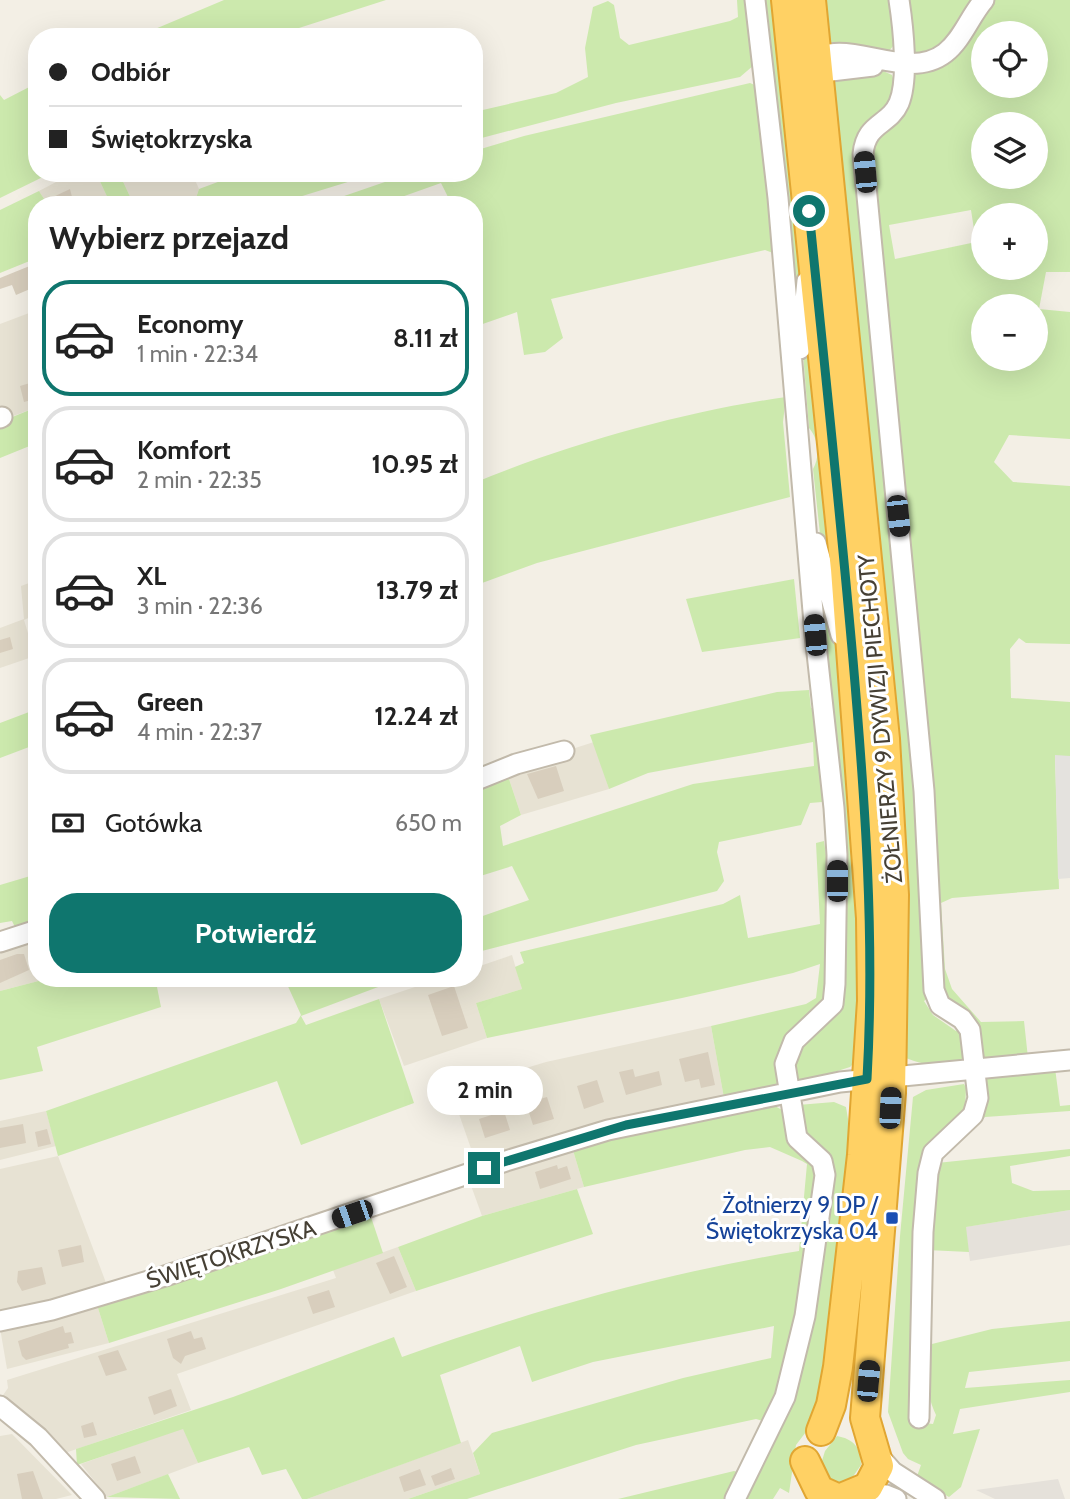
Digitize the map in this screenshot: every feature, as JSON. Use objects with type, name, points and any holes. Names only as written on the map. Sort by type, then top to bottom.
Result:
[{"type":"highway","name":"ŻOŁNIERZY 9 DYWIZJI PIECHOTY","points":[[811,0],[811,239],[856,700],[872,740]]},
{"type":"highway","name":"ŻOŁNIERZY 9 DYWIZJI PIECHOTY","points":[[787,10],[810,67],[872,740],[872,1001],[879,1077],[866,1426],[875,1447]]},
{"type":"highway","name":"ŻOŁNIERZY 9 DYWIZJI PIECHOTY","points":[[821,1431],[831,1405],[879,1077]]},
{"type":"highway","points":[[798,1499],[804,1485],[806,1461],[810,1444],[821,1431],[840,1423],[860,1430],[875,1447],[875,1477],[845,1497],[819,1490],[806,1461]]},
{"type":"street","points":[[736,1499],[785,1396],[805,1316],[825,1175],[822,1161],[797,1138],[785,1064],[794,1041],[833,1004],[837,855],[807,555],[778,198],[755,0]]},
{"type":"street","points":[[900,0],[895,62],[899,103],[871,130],[863,154],[924,791],[934,990],[940,1004],[967,1024],[976,1069],[978,1098],[973,1115],[962,1128],[940,1143],[933,1153],[928,1173],[923,1232],[919,1418]]},
{"type":"street","points":[[810,67],[925,61],[944,54],[984,0]]},
{"type":"street","points":[[483,777],[516,764],[564,751]]},
{"type":"street","points":[[0,942],[28,933]]},
{"type":"street","name":"ŚWIĘTOKRZYSKA","points":[[0,1321],[52,1310],[165,1276],[576,1139],[788,1092],[879,1077],[1070,1060]]},
{"type":"street","points":[[0,1406],[22,1422],[94,1499]]},
{"type":"street","points":[[0,1427],[22,1422]]},
{"type":"street","points":[[875,1447],[893,1472],[935,1499]]},
{"type":"street","points":[[845,1497],[886,1495],[895,1499]]},
{"type":"shaded area","points":[[56,182],[100,182],[107,196],[42,196],[39,191]]},
{"type":"shaded area","points":[[123,182],[196,182],[199,189],[197,196],[130,196]]},
{"type":"shaded area","points":[[28,313],[28,410],[8,418],[0,414],[0,324]]},
{"type":"shaded area","points":[[28,583],[28,618],[24,620],[28,633],[28,658],[0,668],[0,628],[24,619],[21,586]]},
{"type":"shaded area","points":[[594,742],[609,789],[521,815],[506,770]]},
{"type":"shaded area","points":[[1055,755],[1070,756],[1070,878],[1058,879]]},
{"type":"shaded area","points":[[28,938],[28,984],[0,991],[0,945]]},
{"type":"shaded area","points":[[512,955],[522,989],[476,1003],[487,1038],[404,1066],[379,999],[415,987],[483,987],[483,965]]},
{"type":"shaded area","points":[[711,1026],[724,1098],[644,1111],[476,1163],[451,1091],[546,1062]]},
{"type":"shaded area","points":[[46,1111],[56,1146],[0,1160],[0,1121]]},
{"type":"shaded area","points":[[572,1147],[584,1187],[482,1216],[469,1180]]},
{"type":"shaded area","points":[[58,1156],[108,1288],[0,1314],[0,1169]]},
{"type":"shaded area","points":[[1070,1210],[1070,1245],[970,1261],[965,1227]]},
{"type":"shaded area","points":[[398,1247],[416,1291],[177,1374],[191,1410],[65,1453],[28,1416],[1,1398],[8,1388],[7,1380],[336,1278],[333,1270]]},
{"type":"shaded area","points":[[97,1305],[109,1343],[7,1369],[0,1328]]},
{"type":"shaded area","points":[[183,1428],[198,1463],[107,1497],[81,1464]]},
{"type":"shaded area","points":[[12,1434],[72,1495],[56,1499],[0,1499],[0,1436]]},
{"type":"shaded area","points":[[468,1440],[480,1474],[408,1499],[307,1499]]},
{"type":"shaded area","points":[[1058,1479],[1065,1499],[995,1499],[976,1490]]},
{"type":"green space","points":[[224,0],[386,0],[299,28],[157,28]]},
{"type":"green space","points":[[737,0],[749,0],[754,65],[740,77],[616,103],[483,138],[483,110],[556,93],[588,77],[585,48],[593,7],[608,1],[614,5],[620,38],[629,45],[738,17]]},
{"type":"green space","points":[[760,0],[779,0],[802,238],[797,313]]},
{"type":"green space","points":[[820,0],[893,0],[894,45],[888,52],[828,45]]},
{"type":"green space","points":[[908,0],[976,0],[936,54],[910,52]]},
{"type":"green space","points":[[990,0],[1070,0],[1070,272],[1048,272],[1048,203],[971,203],[971,210],[889,225],[895,259],[971,243],[971,280],[1044,280],[1042,294],[971,294],[971,371],[1048,371],[1048,310],[1070,312],[1070,439],[1009,435],[994,462],[1013,482],[1070,486],[1070,644],[1026,643],[1019,638],[1010,649],[1011,698],[1070,702],[1070,756],[1055,756],[1059,889],[952,898],[941,903],[945,969],[952,989],[981,1022],[1024,1021],[1028,1058],[984,1062],[940,992],[872,173],[873,136],[910,73]]},
{"type":"green space","points":[[883,71],[892,75],[895,84],[892,97],[852,154],[857,200],[862,201],[913,729],[929,997],[924,1001],[933,1015],[956,1031],[959,1028],[967,1043],[964,1062],[950,1065],[927,1064],[906,1058],[902,1048],[833,83],[849,74]]},
{"type":"green space","points":[[750,83],[757,86],[773,253],[765,250],[551,299],[563,338],[545,352],[524,355],[517,312],[483,324],[483,196],[448,196],[441,183],[404,196],[344,196],[385,182],[483,182],[483,148],[524,136]]},
{"type":"green space","points":[[28,88],[28,182],[33,182],[0,198],[0,95],[4,100]]},
{"type":"green space","points":[[100,182],[123,182],[130,196],[107,196]]},
{"type":"green space","points":[[218,182],[348,182],[302,196],[197,196],[199,189]]},
{"type":"green space","points":[[39,191],[42,196],[29,196]]},
{"type":"green space","points":[[28,196],[28,262],[0,273],[0,210]]},
{"type":"green space","points":[[813,334],[838,588],[820,534],[813,469],[817,448],[815,437],[809,428],[803,354]]},
{"type":"green space","points":[[786,397],[783,422],[790,497],[537,563],[483,583],[483,480],[588,442],[668,420]]},
{"type":"green space","points":[[28,411],[28,447],[0,458],[0,422]]},
{"type":"green space","points":[[815,562],[847,680],[861,858],[859,1058],[850,1067],[803,1082],[796,1080],[795,1067],[801,1046],[840,1004]]},
{"type":"green space","points":[[794,579],[800,638],[702,652],[686,599]]},
{"type":"green space","points":[[809,690],[811,708],[816,707],[827,796],[822,802],[810,803],[801,825],[719,842],[717,852],[724,881],[717,891],[483,951],[483,916],[529,900],[512,866],[483,875],[483,782],[506,770],[521,815],[500,826],[503,846],[693,784],[814,766],[813,742],[648,773],[609,789],[590,735],[777,692]]},
{"type":"green space","points":[[28,712],[28,747],[0,758],[0,723]]},
{"type":"green space","points":[[824,841],[826,855],[831,855],[828,998],[774,1088],[724,1098],[711,1026],[806,1004],[816,998],[820,964],[793,973],[682,998],[487,1038],[476,1003],[522,989],[515,967],[524,963],[520,952],[723,904],[740,895],[748,938],[820,924],[816,843]]},
{"type":"green space","points":[[28,877],[28,927],[17,931],[12,921],[0,923],[0,885]]},
{"type":"green space","points":[[28,984],[28,987],[157,987],[161,1007],[37,1047],[43,1071],[0,1080],[0,991]]},
{"type":"green space","points":[[288,987],[378,987],[301,1016],[306,1025],[379,999],[414,1103],[301,1145],[277,1081],[58,1156],[46,1111],[296,1023],[301,1015]]},
{"type":"green space","points":[[1055,1068],[1060,1106],[1070,1105],[1070,1111],[985,1117],[974,1128],[984,1077]]},
{"type":"green space","points":[[964,1084],[965,1112],[934,1141],[925,1423],[933,1424],[936,1415],[927,1380],[932,1344],[992,1329],[1070,1321],[1070,1361],[969,1372],[965,1388],[1070,1380],[1070,1392],[960,1409],[953,1434],[980,1429],[961,1487],[949,1497],[916,1479],[921,1465],[908,1459],[903,1453],[888,1412],[913,1097],[926,1090]]},
{"type":"green space","points":[[834,1102],[846,1107],[849,1125],[857,1126],[844,1253],[815,1420],[796,1445],[789,1493],[780,1488],[773,1499],[740,1499],[772,1433],[828,1183],[800,1132],[798,1105]]},
{"type":"green space","points":[[775,1106],[782,1110],[789,1140],[816,1164],[819,1174],[793,1331],[767,1422],[756,1419],[636,1445],[467,1499],[408,1499],[480,1474],[473,1453],[492,1433],[683,1378],[771,1358],[774,1326],[593,1362],[532,1382],[520,1346],[440,1375],[461,1443],[307,1499],[302,1499],[286,1469],[262,1475],[249,1447],[198,1463],[183,1429],[77,1465],[76,1449],[233,1397],[394,1337],[402,1357],[499,1324],[598,1295],[698,1270],[799,1251],[807,1164],[802,1161],[770,1147],[745,1150],[584,1187],[572,1147],[736,1111]]},
{"type":"green space","points":[[973,1129],[937,1163],[1070,1149],[1070,1156],[1010,1166],[1012,1183],[1033,1191],[1070,1190],[1070,1210],[966,1227],[969,1252],[927,1250],[936,1164],[967,1131]]},
{"type":"green space","points":[[577,1189],[593,1234],[416,1291],[398,1247],[482,1216]]},
{"type":"green space","points":[[370,1214],[383,1253],[281,1289],[109,1343],[97,1305]]},
{"type":"green space","points":[[837,1436],[848,1439],[855,1445],[860,1454],[861,1465],[852,1478],[832,1486],[821,1464],[825,1451]]},
{"type":"green space","points":[[734,1471],[741,1473],[729,1499],[618,1499]]},
{"type":"green space","points":[[168,1474],[180,1499],[107,1497]]},
{"type":"building","points":[[70,189],[72,196],[55,196]]},
{"type":"building","points":[[28,267],[28,290],[16,295],[12,285],[0,289],[0,278]]},
{"type":"building","points":[[28,384],[28,401],[24,402],[20,386]]},
{"type":"building","points":[[10,637],[13,649],[0,653],[0,640]]},
{"type":"building","points":[[556,766],[564,791],[538,799],[527,774]]},
{"type":"building","points":[[24,954],[28,970],[0,983],[0,960]]},
{"type":"building","points":[[454,987],[468,1028],[442,1036],[428,995]]},
{"type":"building","points":[[708,1052],[715,1085],[701,1088],[699,1079],[685,1082],[679,1059]]},
{"type":"building","points":[[633,1069],[635,1077],[659,1071],[662,1085],[626,1095],[619,1072]]},
{"type":"building","points":[[498,1076],[503,1092],[492,1095],[488,1080]]},
{"type":"building","points":[[597,1080],[604,1102],[584,1109],[577,1086]]},
{"type":"building","points":[[547,1097],[554,1119],[533,1125],[526,1103]]},
{"type":"building","points":[[504,1111],[510,1130],[485,1138],[479,1119]]},
{"type":"building","points":[[23,1124],[26,1143],[0,1148],[0,1128]]},
{"type":"building","points":[[47,1129],[51,1144],[38,1147],[35,1132]]},
{"type":"building","points":[[557,1165],[558,1169],[567,1166],[571,1179],[540,1189],[535,1172]]},
{"type":"building","points":[[81,1245],[84,1262],[62,1267],[58,1250]]},
{"type":"building","points":[[394,1256],[407,1287],[390,1294],[376,1263]]},
{"type":"building","points":[[42,1267],[46,1284],[22,1291],[17,1282],[18,1271]]},
{"type":"building","points":[[329,1290],[335,1307],[313,1314],[307,1297]]},
{"type":"building","points":[[63,1326],[65,1333],[71,1332],[74,1343],[68,1344],[69,1348],[26,1360],[22,1356],[18,1341]]},
{"type":"building","points":[[191,1331],[194,1339],[202,1337],[206,1349],[185,1356],[181,1364],[173,1358],[167,1339]]},
{"type":"building","points":[[118,1350],[127,1370],[106,1376],[98,1356]]},
{"type":"building","points":[[171,1389],[177,1406],[154,1415],[148,1397]]},
{"type":"building","points":[[93,1422],[97,1435],[84,1438],[81,1426]]},
{"type":"building","points":[[135,1456],[141,1473],[117,1481],[111,1464]]},
{"type":"building","points":[[451,1468],[455,1479],[435,1486],[431,1476]]},
{"type":"building","points":[[420,1469],[426,1485],[404,1492],[399,1477]]},
{"type":"building","points":[[33,1471],[43,1499],[22,1499],[17,1474]]},
{"type":"place","name":"Żołnierzy 9 DP / Świętokrzyska 04","points":[[892,1218]]},
{"type":"route","points":[[484,1168],[626,1125],[840,1082],[867,1079],[872,1001],[871,918],[860,741],[809,211]]}]
